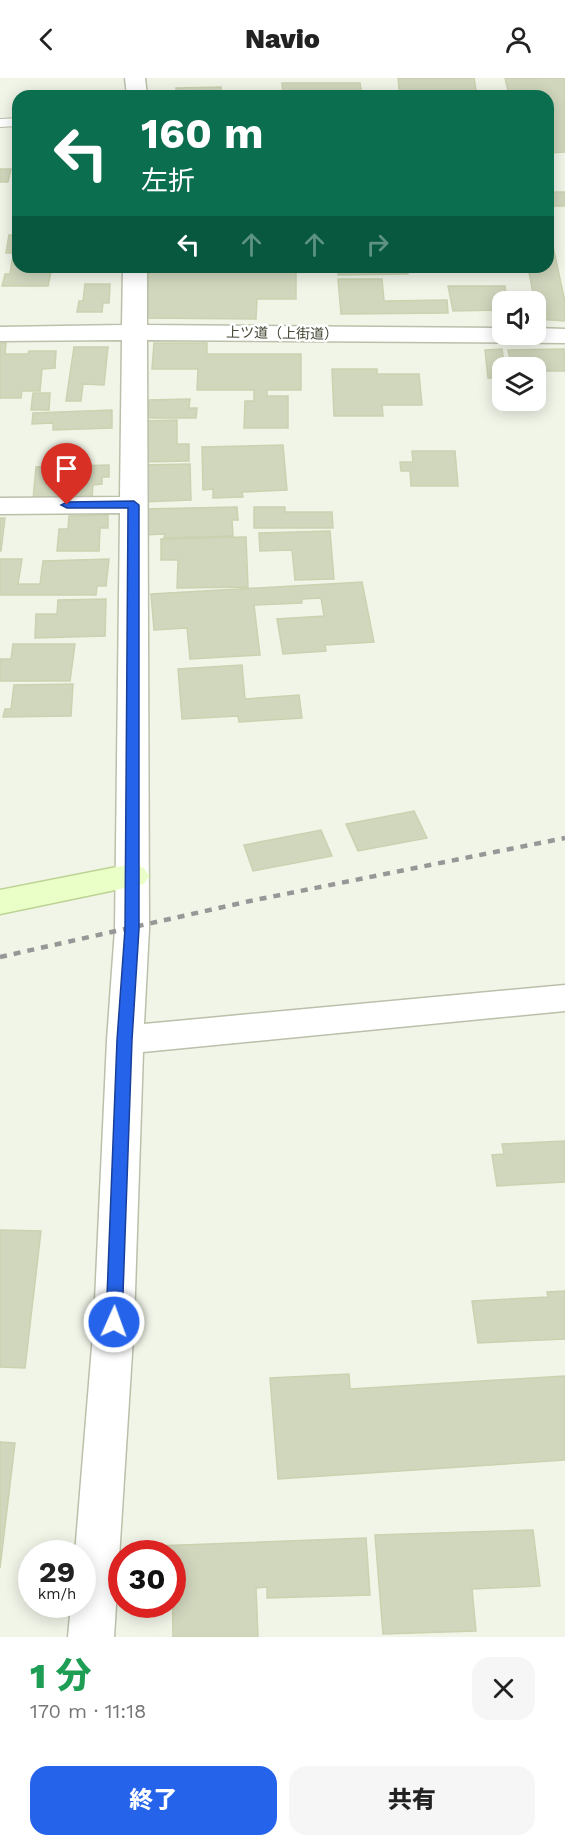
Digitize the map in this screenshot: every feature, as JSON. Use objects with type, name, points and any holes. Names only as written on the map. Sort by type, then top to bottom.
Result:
[{"type":"street","points":[[91,1637],[114,1322],[125,1040],[132,929],[135,273]]},
{"type":"street","name":"上ツ道（上街道）","points":[[0,334],[134,332],[565,336]]},
{"type":"street","points":[[0,506],[134,505]]},
{"type":"street","points":[[0,902],[132,876]]},
{"type":"street","points":[[125,1040],[565,998]]},
{"type":"building","points":[[398,78],[474,78],[476,90],[399,90]]},
{"type":"building","points":[[505,78],[565,78],[565,152],[554,153],[554,90],[508,90]]},
{"type":"building","points":[[282,83],[360,83],[361,90],[283,90]]},
{"type":"building","points":[[221,87],[221,90],[176,90],[176,88]]},
{"type":"building","points":[[0,169],[11,169],[8,182],[0,182]]},
{"type":"building","points":[[554,192],[565,192],[565,206],[554,206]]},
{"type":"building","points":[[9,235],[12,235],[12,253],[6,253]]},
{"type":"building","points":[[554,251],[565,302],[565,321],[546,320],[546,291],[533,291],[529,273],[554,273]]},
{"type":"building","points":[[12,260],[12,273],[51,273],[48,286],[2,286],[5,274],[10,274]]},
{"type":"building","points":[[149,273],[296,273],[296,299],[257,299],[256,319],[144,318]]},
{"type":"building","points":[[338,273],[408,274],[338,275]]},
{"type":"building","points":[[338,279],[382,279],[384,301],[447,300],[448,313],[341,314]]},
{"type":"building","points":[[85,284],[110,284],[109,303],[103,303],[102,312],[77,312],[79,301],[83,301]]},
{"type":"building","points":[[448,286],[505,286],[506,291],[492,291],[492,310],[453,311]]},
{"type":"building","points":[[0,343],[6,343],[5,354],[56,351],[55,368],[42,369],[40,391],[22,391],[21,398],[0,398]]},
{"type":"building","points":[[154,343],[207,343],[207,354],[301,354],[301,390],[267,390],[267,396],[288,396],[288,428],[244,428],[245,401],[254,401],[254,390],[197,390],[198,369],[152,369]]},
{"type":"building","points":[[74,347],[108,347],[104,385],[83,384],[81,401],[66,401]]},
{"type":"building","points":[[502,349],[503,357],[492,357],[492,378],[488,378],[485,350]]},
{"type":"building","points":[[564,349],[565,371],[546,371],[546,357],[510,357],[508,350]]},
{"type":"building","points":[[332,369],[377,369],[377,374],[419,374],[422,405],[382,405],[383,416],[334,416]]},
{"type":"building","points":[[33,393],[50,393],[49,410],[31,410]]},
{"type":"building","points":[[190,399],[189,408],[197,408],[196,418],[148,418],[149,400]]},
{"type":"building","points":[[112,410],[112,428],[53,430],[53,423],[32,424],[33,413]]},
{"type":"building","points":[[177,420],[177,444],[189,444],[189,461],[139,462],[141,421]]},
{"type":"building","points":[[283,445],[287,490],[242,492],[243,497],[213,498],[213,489],[203,490],[202,447]]},
{"type":"building","points":[[412,451],[455,451],[458,486],[411,486],[410,471],[401,471],[400,462],[413,462]]},
{"type":"building","points":[[190,464],[191,500],[141,502],[141,465]]},
{"type":"building","points":[[109,465],[109,477],[102,477],[102,484],[93,485],[92,499],[33,500],[36,467]]},
{"type":"building","points":[[237,507],[238,520],[232,520],[233,536],[164,538],[165,534],[142,535],[143,509]]},
{"type":"building","points":[[254,507],[285,507],[285,512],[332,512],[333,528],[254,528]]},
{"type":"building","points":[[108,515],[108,528],[100,528],[99,551],[57,551],[59,529],[68,529],[69,516]]},
{"type":"building","points":[[0,518],[5,518],[1,551],[0,551]]},
{"type":"building","points":[[330,531],[334,579],[295,580],[292,550],[260,551],[259,533]]},
{"type":"building","points":[[246,537],[248,587],[177,588],[178,560],[161,560],[161,539]]},
{"type":"building","points":[[0,559],[22,559],[18,584],[40,584],[43,561],[109,559],[106,586],[97,586],[96,595],[0,595]]},
{"type":"building","points":[[362,582],[374,642],[325,645],[326,651],[283,654],[277,619],[324,616],[321,598],[302,599],[302,603],[254,605],[260,655],[190,659],[187,628],[154,630],[151,594]]},
{"type":"building","points":[[106,599],[105,636],[35,638],[36,614],[57,614],[58,600]]},
{"type":"building","points":[[13,644],[75,644],[70,681],[0,681],[0,659],[11,659]]},
{"type":"building","points":[[242,665],[245,699],[299,695],[302,718],[239,722],[238,716],[182,719],[178,669]]},
{"type":"building","points":[[73,684],[71,716],[3,717],[5,709],[11,709],[14,685]]},
{"type":"building","points":[[414,811],[427,838],[358,851],[346,824]]},
{"type":"building","points":[[321,830],[332,856],[253,871],[244,845]]},
{"type":"building","points":[[565,1141],[565,1182],[497,1186],[492,1155],[504,1154],[502,1144]]},
{"type":"building","points":[[0,1230],[41,1231],[25,1368],[0,1367]]},
{"type":"building","points":[[565,1291],[565,1339],[478,1343],[472,1301],[548,1297],[547,1292]]},
{"type":"building","points":[[349,1374],[350,1389],[565,1376],[565,1460],[278,1479],[270,1378]]},
{"type":"building","points":[[0,1442],[15,1443],[0,1568]]},
{"type":"building","points":[[533,1530],[540,1586],[472,1589],[476,1631],[383,1634],[375,1535]]},
{"type":"building","points":[[366,1538],[370,1595],[267,1598],[267,1587],[256,1588],[258,1637],[173,1637],[173,1618],[186,1618],[186,1545]]},
{"type":"railway","points":[[0,957],[250,901],[565,838]]},
{"type":"route","points":[[67,505],[134,505],[132,929],[125,1040],[114,1322]]}]
